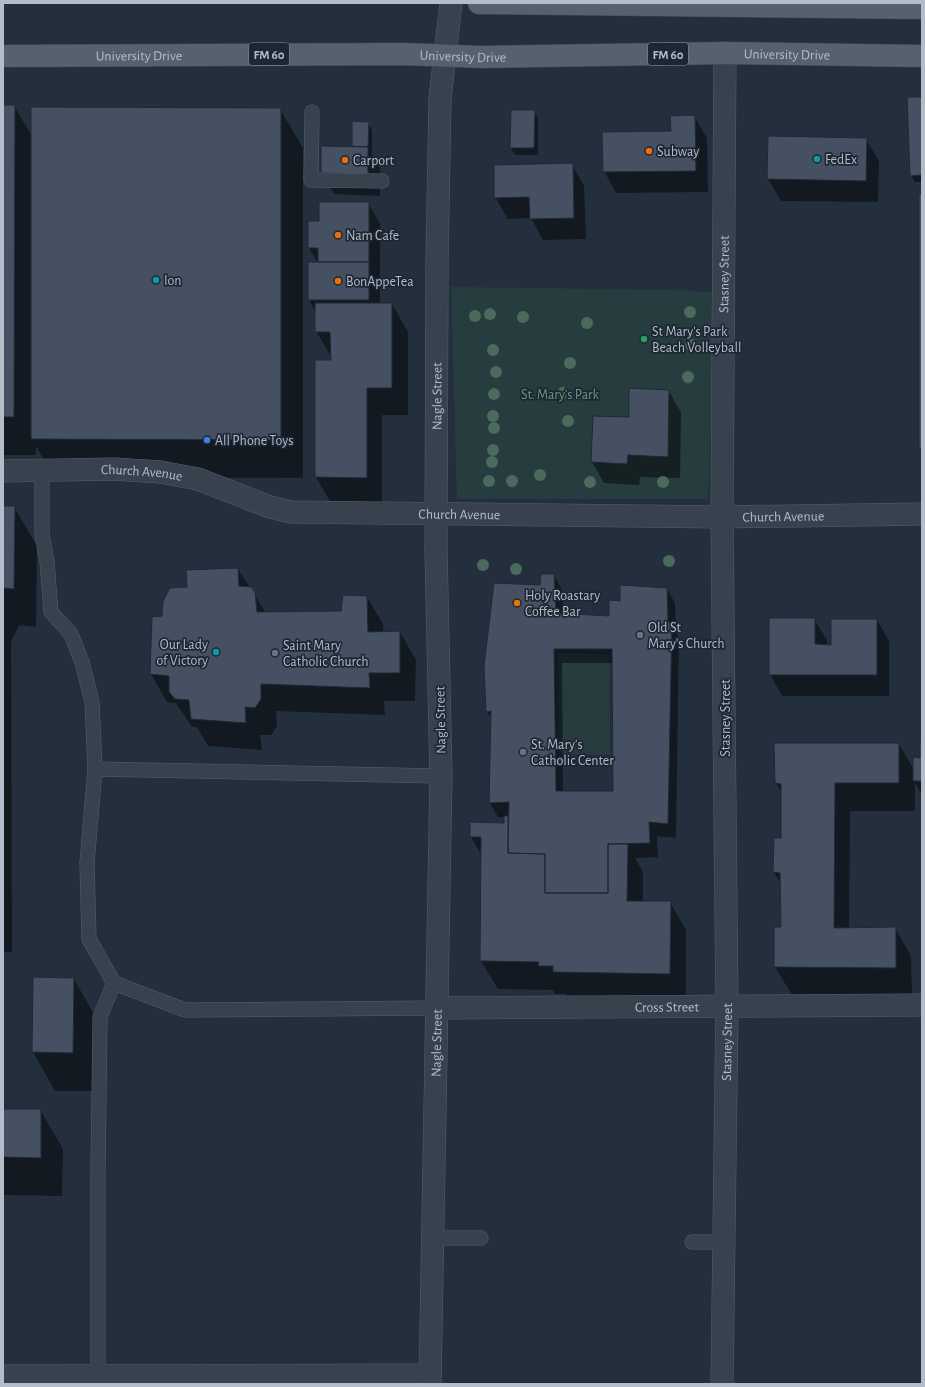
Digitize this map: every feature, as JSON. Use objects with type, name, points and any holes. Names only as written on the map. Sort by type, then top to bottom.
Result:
[{"type":"main road","points":[[479,3],[922,8]]},
{"type":"main road","name":"University Drive","points":[[3,56],[389,54],[482,57],[725,53],[922,56]]},
{"type":"street","name":"Nagle Street","points":[[430,1380],[441,776],[437,514],[438,181],[440,98],[451,3]]},
{"type":"street","name":"Stasney Street","points":[[722,1384],[727,1006],[722,517],[725,53]]},
{"type":"street","name":"Church Avenue","points":[[3,470],[42,471],[114,469],[161,472],[198,478],[270,507],[290,512],[722,517],[922,514]]},
{"type":"street","name":"Cross Street","points":[[437,1008],[922,1005]]},
{"type":"street","points":[[3,1376],[430,1380]]},
{"type":"lane","points":[[312,112],[311,180],[382,181]]},
{"type":"lane","points":[[42,471],[42,534],[47,562],[51,612],[70,634],[82,662],[92,702],[95,769],[87,863],[89,939],[114,983],[185,1010],[437,1008]]},
{"type":"lane","points":[[95,769],[441,776]]},
{"type":"lane","points":[[98,1376],[100,1017],[114,983]]},
{"type":"lane","points":[[433,1238],[481,1238]]},
{"type":"lane","points":[[692,1242],[723,1242]]},
{"type":"green space","name":"St. Mary's Park","points":[[451,287],[676,290],[717,293],[708,499],[457,499]]},
{"type":"green space","points":[[558,653],[609,654],[610,755],[559,754]]},
{"type":"building","points":[[907,97],[922,97],[922,175],[910,176]]},
{"type":"building","points":[[3,105],[15,105],[14,417],[3,417]]},
{"type":"building","name":"Ion","points":[[31,107],[281,108],[281,440],[31,439]]},
{"type":"building","points":[[511,110],[535,110],[534,148],[510,148]]},
{"type":"building","name":"Subway","points":[[695,115],[696,171],[603,172],[602,132],[671,131],[670,116]]},
{"type":"building","points":[[352,121],[369,122],[368,147],[352,146]]},
{"type":"building","name":"FedEx","points":[[768,136],[867,138],[866,181],[767,179]]},
{"type":"building","name":"Carport","points":[[321,146],[368,147],[368,174],[321,173]]},
{"type":"building","points":[[573,163],[574,218],[530,219],[529,197],[494,198],[494,165]]},
{"type":"building","points":[[919,194],[922,194],[922,448],[919,448]]},
{"type":"building","name":"Nam Cafe","points":[[319,202],[369,202],[369,262],[318,262],[318,248],[308,248],[308,221],[319,221]]},
{"type":"building","name":"BonAppeTea","points":[[308,262],[369,262],[369,300],[308,300]]},
{"type":"building","points":[[315,303],[392,303],[392,388],[367,388],[367,478],[315,477],[315,360],[331,360],[330,332],[315,332]]},
{"type":"building","points":[[629,388],[669,390],[668,457],[628,455],[627,464],[591,462],[593,416],[629,417]]},
{"type":"building","points":[[3,506],[15,506],[14,589],[3,588]]},
{"type":"building","name":"Saint Mary Catholic Church","points":[[238,568],[239,586],[251,587],[255,592],[257,612],[341,611],[343,595],[367,596],[368,632],[400,631],[400,673],[369,673],[370,688],[261,684],[261,699],[255,708],[245,707],[246,723],[191,719],[189,700],[175,699],[169,692],[169,676],[150,674],[152,617],[162,616],[163,601],[170,588],[187,587],[186,570]]},
{"type":"building","name":"St. Mary's Catholic Center","points":[[541,574],[554,574],[556,613],[609,616],[609,600],[620,601],[620,585],[667,588],[668,622],[672,622],[668,824],[649,822],[650,843],[608,844],[608,893],[545,893],[545,854],[508,853],[509,802],[489,803],[491,711],[486,712],[484,666],[494,583],[540,585]],"holes":[[[554,649],[612,649],[613,791],[556,791]]]},
{"type":"building","points":[[769,618],[815,618],[815,644],[831,645],[831,619],[877,619],[877,675],[769,675]]},
{"type":"building","points":[[920,742],[922,742],[922,781],[913,781],[913,757],[920,758]]},
{"type":"building","points":[[774,743],[899,743],[899,783],[835,783],[834,928],[896,927],[896,968],[774,967],[774,927],[781,927],[780,873],[773,872],[774,838],[781,838],[781,784],[775,783]]},
{"type":"building","points":[[504,816],[508,816],[508,853],[545,854],[545,893],[608,893],[608,844],[628,844],[627,901],[671,901],[670,974],[553,972],[553,966],[538,966],[539,962],[480,961],[481,837],[470,837],[470,822],[504,823]]},
{"type":"building","points":[[33,977],[74,978],[73,1053],[32,1052]]},
{"type":"building","points":[[3,1109],[41,1109],[41,1158],[3,1157]]},
{"type":"place","name":"Subway","points":[[649,151]]},
{"type":"place","name":"FedEx","points":[[817,159]]},
{"type":"place","name":"Carport","points":[[345,160]]},
{"type":"place","name":"Nam Cafe","points":[[338,235]]},
{"type":"place","name":"Ion","points":[[156,280]]},
{"type":"place","name":"BonAppeTea","points":[[338,281]]},
{"type":"place","name":"St Mary's Park Beach Volleyball","points":[[644,339]]},
{"type":"place","name":"All Phone Toys","points":[[207,440]]},
{"type":"place","name":"Holy Roastary Coffee Bar","points":[[517,603]]},
{"type":"place","name":"Old St Mary's Church","points":[[640,635]]},
{"type":"place","name":"Our Lady of Victory","points":[[216,652]]},
{"type":"place","name":"Saint Mary Catholic Church","points":[[275,653]]},
{"type":"place","name":"St. Mary's Catholic Center","points":[[523,752]]}]
